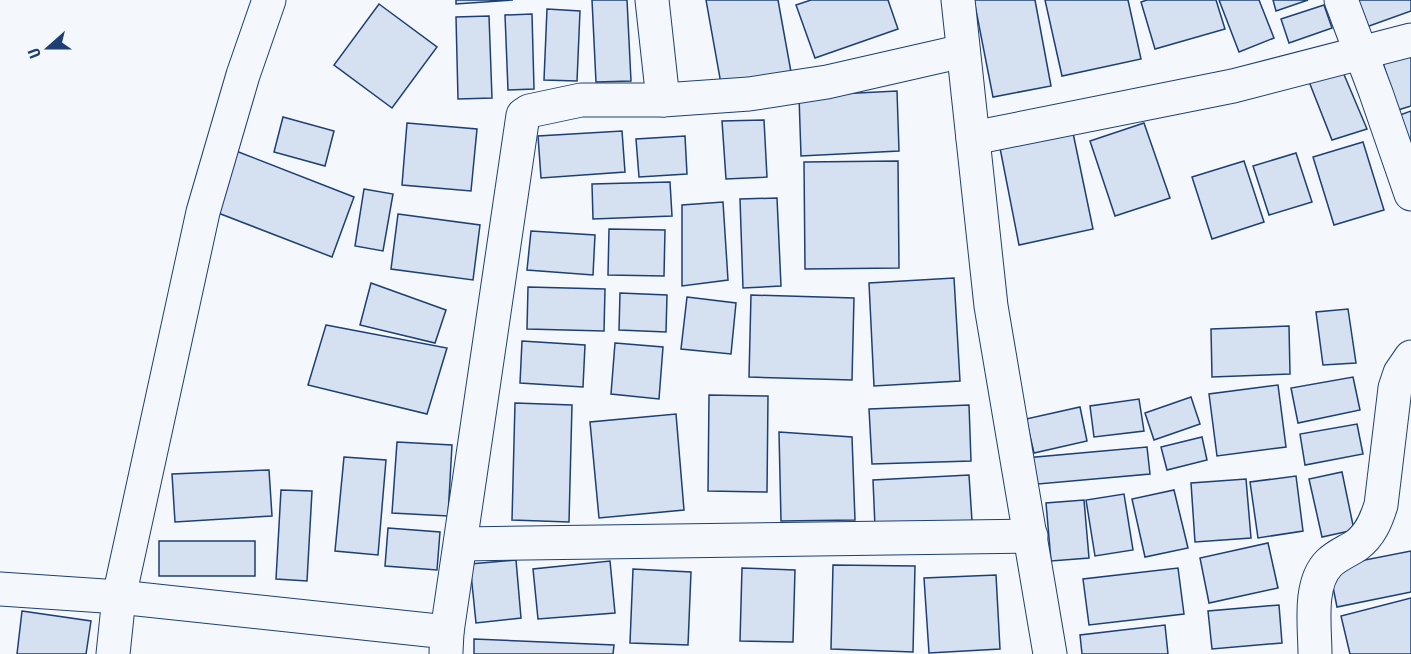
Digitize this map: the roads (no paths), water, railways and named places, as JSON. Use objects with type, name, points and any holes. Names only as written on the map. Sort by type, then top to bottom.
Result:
[{"type":"street","points":[[113,654],[119,597],[202,212],[268,0]]},
{"type":"street","points":[[652,0],[663,100]]},
{"type":"street","points":[[958,0],[991,306],[1050,654]]},
{"type":"street","points":[[1341,0],[1411,194]]},
{"type":"street","points":[[973,138],[1233,86],[1411,40]]},
{"type":"street","points":[[0,589],[119,597],[447,643],[523,115],[529,111],[581,100],[663,100],[749,94],[828,81],[963,51]]},
{"type":"street","points":[[1314,654],[1317,587],[1328,564],[1357,545],[1368,534],[1375,522],[1381,506],[1395,388],[1400,373],[1411,357]]},
{"type":"street","points":[[461,544],[1031,536]]}]
